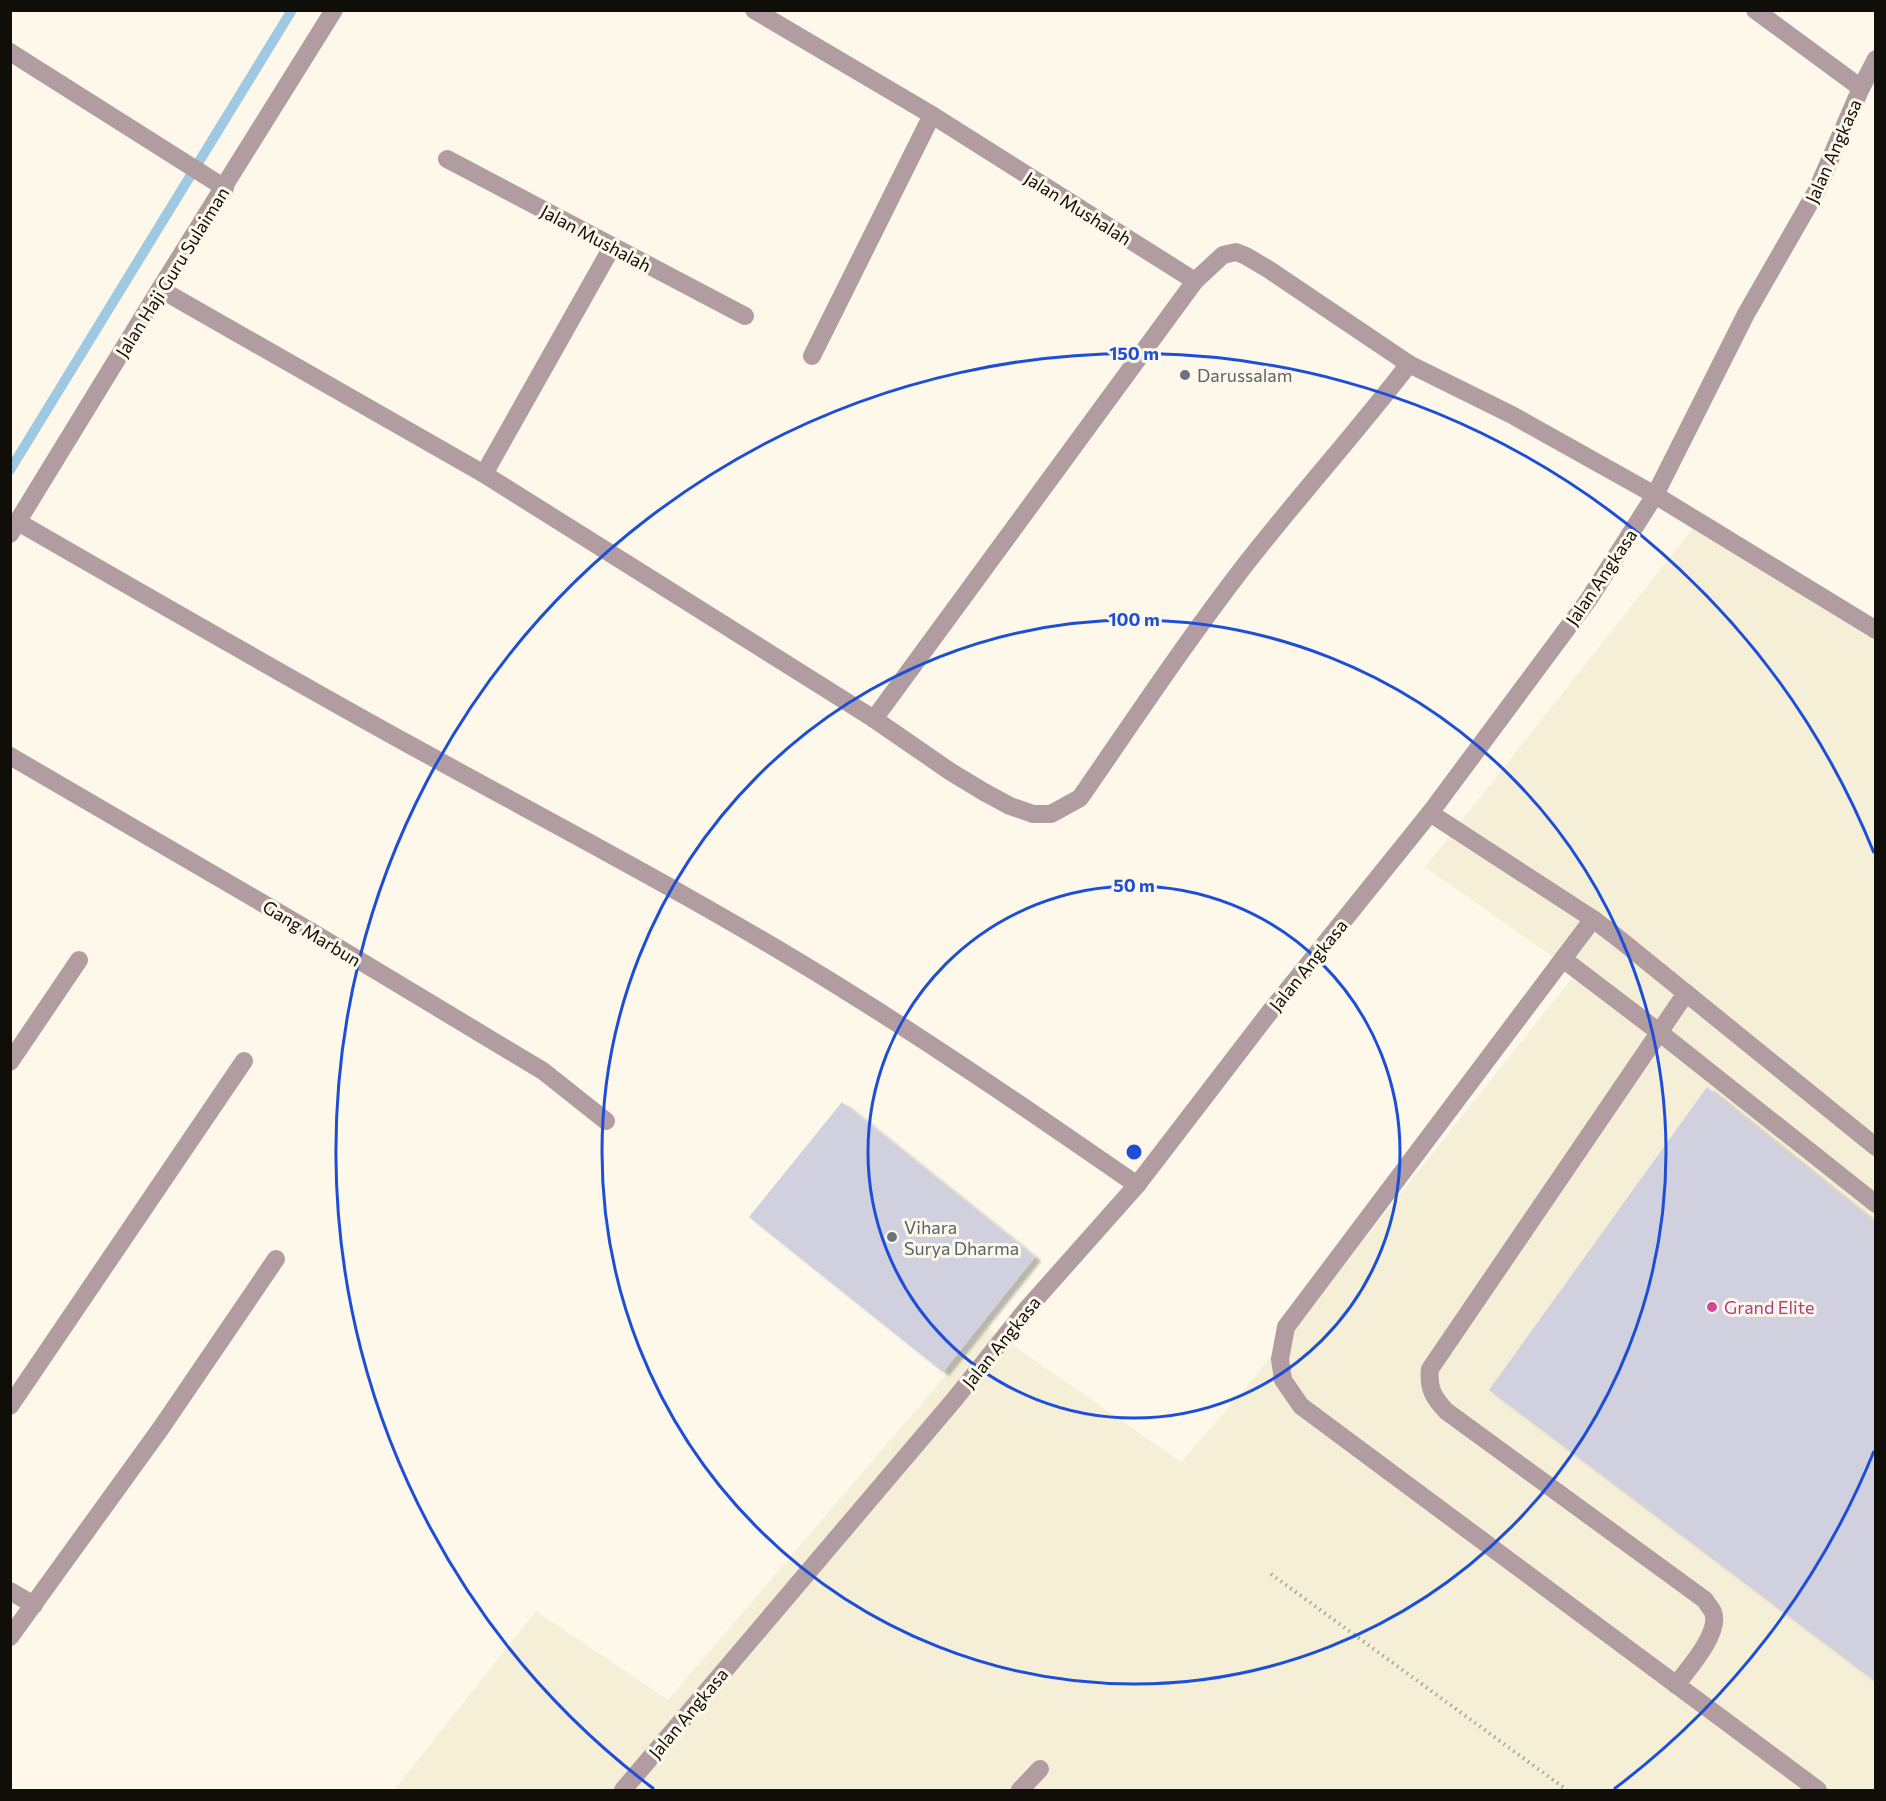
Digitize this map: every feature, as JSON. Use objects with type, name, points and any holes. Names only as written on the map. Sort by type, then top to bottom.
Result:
[{"type":"street","name":"Jalan Haji Guru Sulaiman","points":[[14,528],[334,10]]},
{"type":"street","name":"Jalan Mushalah","points":[[754,10],[932,115],[1195,281]]},
{"type":"street","points":[[1755,10],[1861,88]]},
{"type":"street","points":[[10,52],[225,188]]},
{"type":"street","name":"Jalan Angkasa","points":[[623,1791],[954,1400],[1026,1310],[1137,1185],[1269,1013],[1430,813],[1589,599],[1655,495],[1746,314],[1816,192],[1875,59]]},
{"type":"street","points":[[812,356],[932,115]]},
{"type":"street","name":"Jalan Mushalah","points":[[447,159],[745,316]]},
{"type":"street","points":[[484,474],[612,247]]},
{"type":"street","points":[[874,719],[1195,281],[1222,255],[1236,252],[1268,269],[1409,364],[1512,415],[1655,495],[1875,630]]},
{"type":"street","points":[[160,289],[484,474],[874,719],[951,772],[1010,806],[1033,814],[1051,814],[1080,798],[1246,564],[1409,364]]},
{"type":"street","points":[[14,528],[636,867],[823,977],[1030,1111],[1137,1185]]},
{"type":"street","name":"Gang Marbun","points":[[10,756],[327,941],[533,1065],[606,1121]]},
{"type":"street","points":[[1430,813],[1593,919],[1875,1147]]},
{"type":"street","points":[[1593,919],[1286,1327],[1280,1359],[1283,1380],[1301,1406],[1818,1791]]},
{"type":"street","points":[[1563,959],[1659,1032],[1875,1204]]},
{"type":"street","points":[[10,1062],[79,960]]},
{"type":"street","points":[[1676,1685],[1711,1637],[1713,1611],[1705,1600],[1446,1411],[1434,1398],[1429,1381],[1430,1369],[1686,993]]},
{"type":"street","points":[[10,1406],[244,1061]]},
{"type":"street","points":[[10,1637],[161,1428],[276,1259]]},
{"type":"street","points":[[10,1591],[34,1605]]},
{"type":"street","points":[[1020,1791],[1040,1769]]},
{"type":"path","points":[[1271,1574],[1567,1791]]},
{"type":"shaded area","points":[[1705,513],[1875,631],[1875,1790],[394,1790],[536,1611],[668,1700],[987,1327],[1181,1462],[1244,1390],[1576,973],[1425,867]]},
{"type":"building","name":"Grand Elite","points":[[1707,1087],[1876,1223],[1876,1682],[1489,1390]]},
{"type":"building","name":"Vihara Surya Dharma","points":[[842,1102],[1035,1257],[943,1372],[749,1217]]},
{"type":"waterway","points":[[10,470],[292,10]]},
{"type":"place","name":"Darussalam","points":[[1185,375]]},
{"type":"place","name":"Vihara Surya Dharma","points":[[892,1237]]},
{"type":"place","name":"Grand Elite","points":[[1712,1307]]}]
